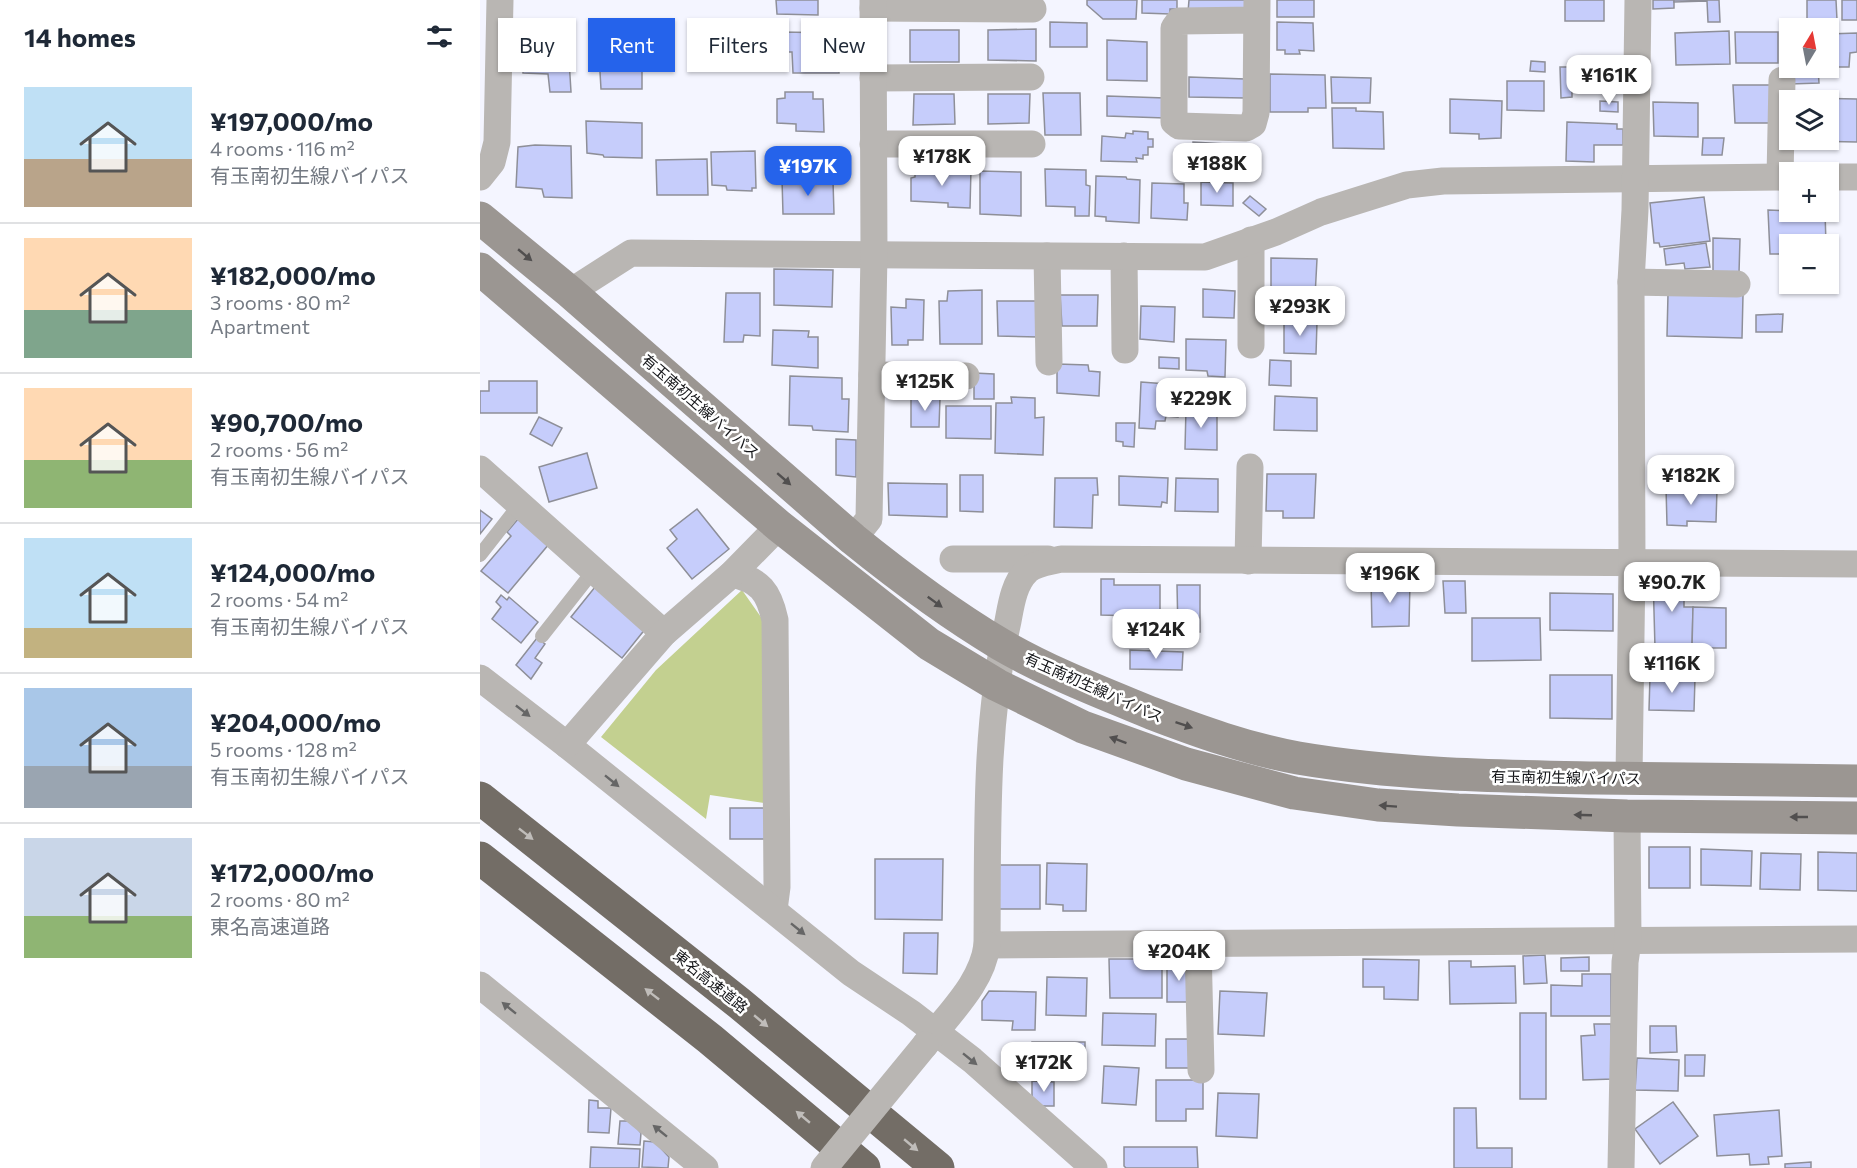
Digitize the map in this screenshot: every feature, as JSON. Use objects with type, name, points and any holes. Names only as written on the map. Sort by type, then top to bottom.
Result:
[{"type":"highway","name":"東名高速道路","points":[[480,798],[739,1003],[938,1168]]},
{"type":"highway","points":[[480,858],[710,1039],[864,1168]]},
{"type":"street","points":[[480,177],[492,162],[497,142],[500,0]]},
{"type":"street","points":[[1629,778],[1632,564],[1631,282],[1638,0]]},
{"type":"street","points":[[853,539],[869,519],[874,254],[873,4],[1033,9]]},
{"type":"street","points":[[1257,10],[1256,113],[1253,124],[1246,128],[1179,126],[1174,122],[1174,28],[1179,21],[1257,10]]},
{"type":"street","points":[[873,78],[1031,77]]},
{"type":"street","points":[[1782,80],[1785,162]]},
{"type":"street","points":[[873,144],[1032,144]]},
{"type":"street","points":[[570,292],[631,253],[1205,257],[1321,212],[1407,185],[1443,181],[1779,177]]},
{"type":"street","points":[[1839,177],[1857,177]]},
{"type":"street","name":"有玉南初生線バイパス","points":[[480,218],[570,292],[853,539],[944,608],[1002,645],[1093,689],[1165,718],[1249,746],[1297,757],[1379,769],[1461,776],[1857,781]]},
{"type":"street","points":[[1251,240],[1251,345]]},
{"type":"street","points":[[1047,256],[1048,362]]},
{"type":"street","points":[[1124,256],[1125,350]]},
{"type":"street","points":[[480,269],[779,526],[929,644],[996,685],[1094,731],[1186,765],[1294,793],[1378,805],[1627,816],[1857,818]]},
{"type":"street","points":[[1631,282],[1737,284]]},
{"type":"street","points":[[872,375],[966,376]]},
{"type":"street","points":[[1248,561],[1250,467]]},
{"type":"street","points":[[480,469],[664,633]]},
{"type":"street","points":[[567,745],[664,633],[732,574],[779,526]]},
{"type":"street","points":[[953,559],[1857,564]]},
{"type":"street","points":[[824,1168],[930,1038],[978,975],[985,961],[988,769],[1002,645],[1013,598],[1025,572],[1033,566],[1061,559]]},
{"type":"street","points":[[732,574],[754,581],[762,589],[773,610],[775,620],[777,887],[774,910]]},
{"type":"street","points":[[480,678],[851,973],[911,1013],[930,1038],[972,1060],[1094,1168]]},
{"type":"street","points":[[1621,1168],[1625,962],[1628,941],[1627,816]]},
{"type":"street","points":[[987,945],[1857,939]]},
{"type":"street","points":[[1198,945],[1201,1070]]},
{"type":"street","points":[[480,984],[705,1168]]},
{"type":"lane","points":[[480,555],[520,504]]},
{"type":"lane","points":[[542,636],[594,570]]},
{"type":"green space","points":[[742,590],[763,620],[771,804],[710,795],[706,819],[601,737],[656,670]]},
{"type":"building","points":[[776,0],[818,0],[818,15],[777,14]]},
{"type":"building","points":[[1087,0],[1137,0],[1136,19],[1103,19],[1087,5]]},
{"type":"building","points":[[1142,0],[1177,0],[1177,9],[1170,9],[1170,14],[1142,13]]},
{"type":"building","points":[[1189,0],[1246,0],[1246,12],[1188,12]]},
{"type":"building","points":[[1277,0],[1314,0],[1314,17],[1277,17]]},
{"type":"building","points":[[1565,0],[1604,0],[1604,21],[1565,21]]},
{"type":"building","points":[[1653,0],[1674,0],[1674,8],[1653,9]]},
{"type":"building","points":[[1674,0],[1719,0],[1720,22],[1708,22],[1707,1],[1674,2]]},
{"type":"building","points":[[1807,0],[1836,0],[1837,18],[1807,18]]},
{"type":"building","points":[[1842,0],[1857,0],[1857,20],[1842,20]]},
{"type":"building","points":[[1050,22],[1087,23],[1087,47],[1050,47]]},
{"type":"building","points":[[1277,22],[1313,23],[1314,51],[1299,50],[1300,54],[1285,54],[1285,50],[1277,50]]},
{"type":"building","points":[[1036,29],[1036,61],[988,60],[988,30]]},
{"type":"building","points":[[910,30],[959,30],[959,62],[910,62]]},
{"type":"building","points":[[1729,31],[1730,64],[1676,65],[1675,33]]},
{"type":"building","points":[[789,32],[801,32],[801,72],[839,73],[793,73],[792,52],[789,52]]},
{"type":"building","points":[[1735,32],[1778,32],[1778,63],[1736,63]]},
{"type":"building","points":[[1857,33],[1857,52],[1850,53],[1849,67],[1839,67],[1839,34]]},
{"type":"building","points":[[1107,40],[1147,42],[1147,81],[1107,80]]},
{"type":"building","points":[[1531,61],[1545,62],[1545,72],[1530,71]]},
{"type":"building","points":[[1560,67],[1599,67],[1600,88],[1572,87],[1572,97],[1561,98]]},
{"type":"building","points":[[570,72],[571,92],[550,92],[548,74],[523,73]]},
{"type":"building","points":[[600,72],[642,72],[642,89],[601,89]]},
{"type":"building","points":[[1270,74],[1325,75],[1326,108],[1308,108],[1308,112],[1270,112]]},
{"type":"building","points":[[1189,77],[1245,79],[1245,98],[1189,97]]},
{"type":"building","points":[[1331,77],[1371,78],[1370,103],[1332,103]]},
{"type":"building","points":[[1790,78],[1819,78],[1819,83],[1790,84]]},
{"type":"building","points":[[1507,81],[1544,81],[1544,111],[1507,110]]},
{"type":"building","points":[[1733,85],[1772,85],[1772,123],[1735,123]]},
{"type":"building","points":[[785,92],[813,92],[813,99],[823,99],[824,132],[796,131],[796,124],[777,123],[777,99],[785,98]]},
{"type":"building","points":[[1043,93],[1080,93],[1081,135],[1045,135]]},
{"type":"building","points":[[914,94],[954,94],[955,124],[913,125]]},
{"type":"building","points":[[988,94],[1030,94],[1029,123],[988,124]]},
{"type":"building","points":[[1107,96],[1165,98],[1165,118],[1107,116]]},
{"type":"building","points":[[1450,99],[1502,101],[1501,138],[1479,139],[1479,134],[1450,133]]},
{"type":"building","points":[[1839,99],[1857,99],[1857,142],[1839,142]]},
{"type":"building","points":[[1600,101],[1618,102],[1618,112],[1600,111]]},
{"type":"building","points":[[1653,102],[1698,103],[1698,137],[1654,136]]},
{"type":"building","points":[[1332,108],[1356,108],[1356,111],[1383,112],[1384,149],[1333,148]]},
{"type":"building","points":[[586,121],[642,123],[642,158],[604,157],[587,153]]},
{"type":"building","points":[[1567,122],[1617,124],[1617,129],[1623,129],[1623,145],[1594,145],[1594,162],[1566,161]]},
{"type":"building","points":[[1133,131],[1148,132],[1148,139],[1153,139],[1153,147],[1148,147],[1148,155],[1143,155],[1143,159],[1136,158],[1137,162],[1101,161],[1102,136],[1125,138],[1126,133],[1133,134]]},
{"type":"building","points":[[1703,138],[1724,138],[1722,155],[1702,155]]},
{"type":"building","points":[[1193,142],[1242,145],[1242,177],[1187,175],[1188,164],[1193,164]]},
{"type":"building","points":[[571,146],[572,198],[544,197],[542,189],[516,187],[518,147]]},
{"type":"building","points":[[755,151],[756,188],[752,188],[752,191],[727,190],[726,186],[712,185],[711,152]]},
{"type":"building","points":[[707,159],[708,195],[657,195],[656,160]]},
{"type":"building","points":[[915,168],[971,169],[970,208],[948,207],[948,203],[911,201],[911,178],[915,177]]},
{"type":"building","points":[[1045,169],[1086,170],[1086,185],[1090,186],[1089,216],[1075,216],[1075,207],[1046,206]]},
{"type":"building","points":[[980,171],[1021,172],[1021,216],[980,214]]},
{"type":"building","points":[[1096,176],[1140,180],[1139,223],[1106,221],[1106,217],[1095,216]]},
{"type":"building","points":[[782,179],[833,181],[834,214],[783,214]]},
{"type":"building","points":[[1201,182],[1233,183],[1233,206],[1201,205]]},
{"type":"building","points":[[1152,183],[1184,184],[1184,203],[1188,203],[1187,220],[1151,218]]},
{"type":"building","points":[[1250,196],[1266,209],[1259,216],[1243,203]]},
{"type":"building","points":[[1704,197],[1710,241],[1660,247],[1659,243],[1654,243],[1650,203]]},
{"type":"building","points":[[1768,210],[1779,210],[1779,222],[1825,222],[1826,234],[1779,234],[1779,254],[1770,254]]},
{"type":"building","points":[[1713,238],[1740,239],[1739,273],[1713,272]]},
{"type":"building","points":[[1706,243],[1710,267],[1685,269],[1684,263],[1666,265],[1664,249]]},
{"type":"building","points":[[1271,258],[1317,259],[1315,297],[1271,296]]},
{"type":"building","points":[[774,269],[833,270],[832,307],[774,305]]},
{"type":"building","points":[[1203,289],[1235,291],[1234,318],[1203,317]]},
{"type":"building","points":[[982,290],[982,344],[940,344],[939,301],[947,301],[948,291]]},
{"type":"building","points":[[726,293],[760,293],[760,336],[744,335],[743,342],[724,342]]},
{"type":"building","points":[[1668,294],[1743,295],[1742,338],[1667,336]]},
{"type":"building","points":[[1060,295],[1098,295],[1097,326],[1062,326]]},
{"type":"building","points":[[906,299],[924,300],[923,340],[908,340],[908,345],[892,345],[891,307],[906,308]]},
{"type":"building","points":[[997,301],[1037,301],[1038,337],[998,336]]},
{"type":"building","points":[[1141,306],[1175,307],[1174,342],[1140,339]]},
{"type":"building","points":[[1783,314],[1782,332],[1756,332],[1756,315]]},
{"type":"building","points":[[1284,320],[1317,322],[1316,354],[1284,353]]},
{"type":"building","points":[[773,330],[809,331],[808,337],[818,337],[818,368],[772,365]]},
{"type":"building","points":[[1186,339],[1226,340],[1225,377],[1208,376],[1207,371],[1186,370]]},
{"type":"building","points":[[1159,357],[1179,358],[1179,369],[1159,368]]},
{"type":"building","points":[[1270,360],[1291,361],[1291,386],[1269,385]]},
{"type":"building","points":[[1057,364],[1088,365],[1089,371],[1100,372],[1099,396],[1057,393]]},
{"type":"building","points":[[974,373],[994,374],[994,399],[974,399]]},
{"type":"building","points":[[790,376],[842,378],[842,399],[849,399],[848,432],[813,430],[812,426],[789,425]]},
{"type":"building","points":[[489,381],[537,381],[537,413],[480,413],[480,391],[489,391]]},
{"type":"building","points":[[1141,382],[1180,385],[1178,417],[1166,416],[1165,421],[1156,421],[1155,429],[1139,428]]},
{"type":"building","points":[[1275,396],[1317,398],[1317,431],[1274,430]]},
{"type":"building","points":[[911,397],[940,398],[939,427],[911,427]]},
{"type":"building","points":[[1011,397],[1035,398],[1035,418],[1044,417],[1043,455],[995,453],[996,403],[1012,403]]},
{"type":"building","points":[[946,406],[991,406],[991,439],[946,438]]},
{"type":"building","points":[[1186,408],[1217,410],[1217,450],[1185,449]]},
{"type":"building","points":[[539,417],[562,428],[552,446],[530,434]]},
{"type":"building","points":[[1116,423],[1135,423],[1134,447],[1123,446],[1123,442],[1116,441]]},
{"type":"building","points":[[836,439],[856,440],[856,477],[836,475]]},
{"type":"building","points":[[587,453],[597,488],[549,502],[539,467]]},
{"type":"building","points":[[1267,474],[1316,474],[1314,518],[1283,518],[1283,511],[1266,511]]},
{"type":"building","points":[[960,475],[983,475],[983,512],[960,511]]},
{"type":"building","points":[[1119,476],[1168,478],[1167,503],[1162,502],[1161,507],[1119,505]]},
{"type":"building","points":[[1055,478],[1097,478],[1098,495],[1093,495],[1092,528],[1054,527]]},
{"type":"building","points":[[1176,478],[1218,479],[1218,512],[1175,511]]},
{"type":"building","points":[[888,483],[947,484],[947,517],[889,515]]},
{"type":"building","points":[[1666,487],[1717,489],[1716,522],[1687,521],[1687,526],[1667,525]]},
{"type":"building","points":[[697,509],[729,549],[692,579],[667,548],[677,539],[670,530]]},
{"type":"building","points":[[480,510],[492,519],[480,534]]},
{"type":"building","points":[[518,519],[549,544],[508,593],[481,571],[511,536],[507,532]]},
{"type":"building","points":[[1653,575],[1684,575],[1684,607],[1693,607],[1692,648],[1655,648]]},
{"type":"building","points":[[1101,579],[1114,579],[1114,585],[1160,585],[1160,616],[1152,616],[1152,625],[1135,624],[1135,616],[1101,615]]},
{"type":"building","points":[[1371,581],[1410,582],[1409,626],[1372,627]]},
{"type":"building","points":[[1443,581],[1465,581],[1466,613],[1445,613]]},
{"type":"building","points":[[1177,585],[1200,585],[1200,632],[1178,632]]},
{"type":"building","points":[[595,587],[646,628],[622,658],[571,617]]},
{"type":"building","points":[[1550,593],[1613,594],[1613,631],[1550,630]]},
{"type":"building","points":[[501,595],[507,600],[509,597],[538,622],[521,643],[492,619],[501,607],[496,602]]},
{"type":"building","points":[[1693,607],[1726,608],[1726,648],[1692,648]]},
{"type":"building","points":[[1472,618],[1540,618],[1541,660],[1472,661]]},
{"type":"building","points":[[537,638],[545,644],[535,658],[542,663],[531,679],[516,665]]},
{"type":"building","points":[[1130,650],[1183,652],[1182,670],[1130,669]]},
{"type":"building","points":[[1550,675],[1612,675],[1612,719],[1550,718]]},
{"type":"building","points":[[1650,676],[1695,678],[1694,711],[1649,710]]},
{"type":"building","points":[[730,808],[768,808],[768,839],[730,839]]},
{"type":"building","points":[[1649,847],[1690,847],[1690,888],[1649,888]]},
{"type":"building","points":[[1701,849],[1752,851],[1751,886],[1701,885]]},
{"type":"building","points":[[1818,852],[1857,853],[1857,891],[1818,890]]},
{"type":"building","points":[[1761,853],[1801,854],[1800,890],[1760,889]]},
{"type":"building","points":[[875,859],[943,859],[942,920],[875,919]]},
{"type":"building","points":[[1047,863],[1087,864],[1086,911],[1063,911],[1063,905],[1046,904]]},
{"type":"building","points":[[999,865],[1040,865],[1040,909],[999,909]]},
{"type":"building","points":[[904,933],[938,933],[937,974],[903,973]]},
{"type":"building","points":[[1545,955],[1547,983],[1524,984],[1523,956]]},
{"type":"building","points":[[1589,957],[1589,971],[1561,971],[1561,958]]},
{"type":"building","points":[[1109,959],[1162,959],[1162,998],[1110,998]]},
{"type":"building","points":[[1363,959],[1419,960],[1418,1000],[1384,999],[1384,987],[1363,987]]},
{"type":"building","points":[[1449,961],[1471,961],[1471,967],[1515,966],[1516,1003],[1450,1004]]},
{"type":"building","points":[[1167,962],[1191,962],[1191,1002],[1167,1002]]},
{"type":"building","points":[[1582,974],[1611,974],[1611,1016],[1551,1016],[1551,985],[1582,986]]},
{"type":"building","points":[[1047,977],[1087,978],[1086,1016],[1046,1015]]},
{"type":"building","points":[[989,991],[1036,992],[1035,1030],[1012,1030],[1013,1021],[982,1020],[982,1001]]},
{"type":"building","points":[[1220,991],[1267,993],[1264,1036],[1218,1034]]},
{"type":"building","points":[[1103,1013],[1156,1014],[1155,1046],[1102,1045]]},
{"type":"building","points":[[1520,1013],[1546,1013],[1546,1099],[1520,1099]]},
{"type":"building","points":[[1594,1024],[1611,1024],[1613,1079],[1583,1080],[1581,1036],[1595,1035]]},
{"type":"building","points":[[1650,1026],[1676,1026],[1677,1052],[1650,1053]]},
{"type":"building","points":[[1166,1039],[1196,1039],[1196,1068],[1166,1068]]},
{"type":"building","points":[[1032,1042],[1085,1042],[1085,1074],[1032,1074]]},
{"type":"building","points":[[1685,1055],[1705,1055],[1704,1076],[1685,1076]]},
{"type":"building","points":[[1637,1058],[1679,1060],[1678,1091],[1635,1090]]},
{"type":"building","points":[[1104,1066],[1139,1068],[1136,1105],[1102,1103]]},
{"type":"building","points":[[1156,1080],[1203,1080],[1203,1109],[1186,1109],[1186,1121],[1156,1121]]},
{"type":"building","points":[[1032,1081],[1054,1082],[1054,1106],[1042,1106],[1032,1098]]},
{"type":"building","points":[[1218,1093],[1259,1094],[1257,1138],[1216,1136]]},
{"type":"building","points":[[589,1100],[598,1101],[598,1108],[611,1108],[609,1133],[588,1132]]},
{"type":"building","points":[[1673,1102],[1698,1136],[1660,1164],[1635,1129]]},
{"type":"building","points":[[1454,1108],[1476,1108],[1477,1148],[1512,1148],[1512,1168],[1454,1168]]},
{"type":"building","points":[[1779,1110],[1782,1156],[1768,1157],[1769,1164],[1750,1165],[1749,1154],[1717,1156],[1714,1115]]},
{"type":"building","points":[[620,1121],[631,1121],[641,1133],[640,1145],[618,1144]]},
{"type":"building","points":[[644,1141],[655,1142],[669,1157],[668,1168],[642,1167]]},
{"type":"building","points":[[591,1147],[640,1149],[639,1168],[590,1168]]},
{"type":"building","points":[[1124,1147],[1197,1147],[1198,1168],[1126,1168],[1124,1166]]},
{"type":"building","points":[[1811,1162],[1811,1168],[1785,1168],[1785,1164]]}]
